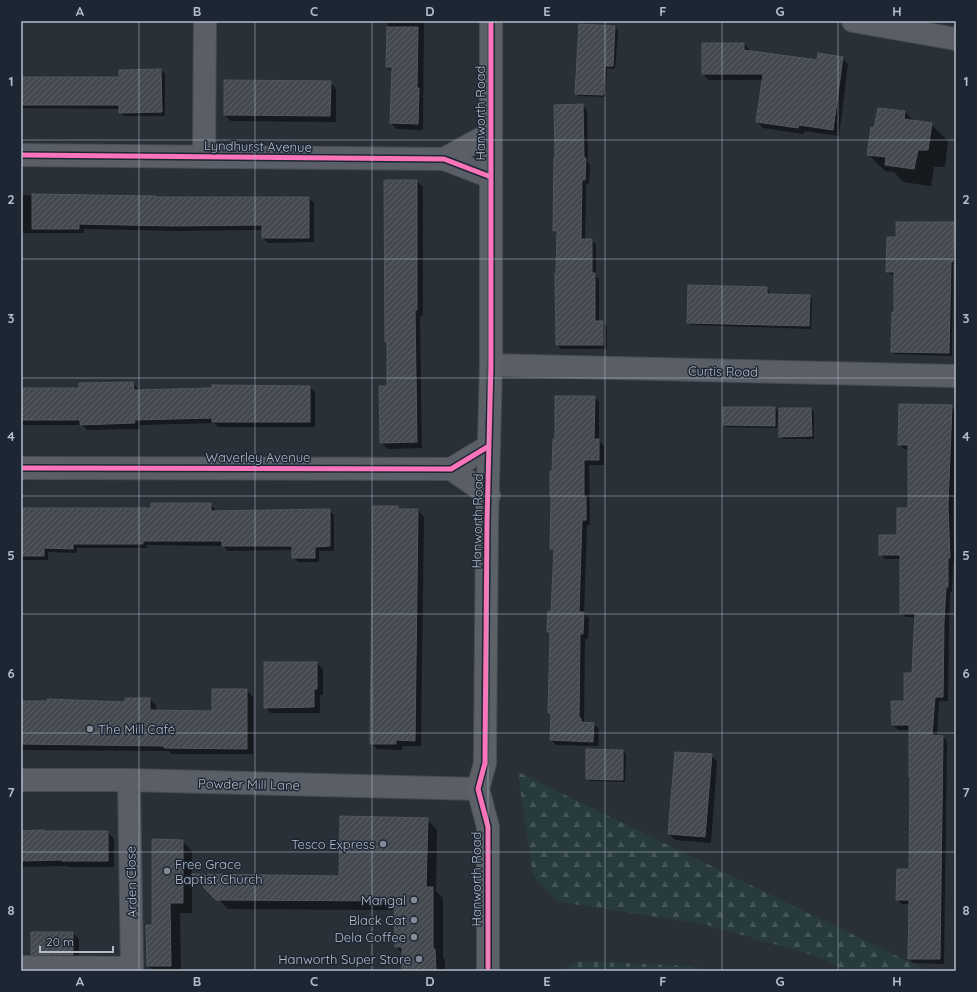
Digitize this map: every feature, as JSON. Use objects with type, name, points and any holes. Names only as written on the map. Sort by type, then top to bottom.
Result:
[{"type":"main road","name":"Hanworth Road","points":[[488,971],[488,827],[478,789],[485,763],[491,365],[491,21]]},
{"type":"street","points":[[204,157],[206,21]]},
{"type":"street","points":[[853,21],[956,39]]},
{"type":"street","name":"Lyndhurst Avenue","points":[[444,159],[491,133]]},
{"type":"street","name":"Lyndhurst Avenue","points":[[21,155],[444,159],[491,177]]},
{"type":"street","name":"Curtis Road","points":[[491,365],[956,376]]},
{"type":"street","points":[[489,446],[451,469],[489,496]]},
{"type":"street","name":"Waverley Avenue","points":[[21,468],[451,469]]},
{"type":"street","name":"Powder Mill Lane","points":[[21,780],[129,780],[478,789]]},
{"type":"street","name":"Arden Close","points":[[21,967],[132,968],[129,780]]},
{"type":"green space","points":[[518,772],[928,971],[846,971],[819,957],[704,924],[559,902],[533,876]]},
{"type":"green space","points":[[580,961],[689,966],[711,971],[559,971]]},
{"type":"building","points":[[579,24],[615,26],[613,66],[605,66],[603,95],[575,94]]},
{"type":"building","points":[[387,27],[418,27],[418,124],[390,123],[392,67],[386,67]]},
{"type":"building","points":[[702,43],[744,43],[744,50],[817,60],[818,53],[843,57],[833,130],[799,125],[798,128],[756,122],[763,74],[702,74]]},
{"type":"building","points":[[161,69],[162,112],[119,113],[119,105],[21,105],[21,77],[119,77],[119,70]]},
{"type":"building","points":[[224,80],[331,81],[330,116],[224,115]]},
{"type":"building","points":[[583,104],[584,158],[586,158],[585,180],[582,180],[581,239],[592,239],[592,273],[595,273],[595,321],[603,321],[603,345],[556,345],[555,273],[557,231],[553,231],[555,157],[554,105]]},
{"type":"building","points":[[878,108],[905,111],[904,119],[932,123],[928,150],[918,150],[914,169],[885,165],[886,157],[867,155],[871,127],[874,128]]},
{"type":"building","points":[[384,180],[417,180],[417,310],[415,310],[417,442],[380,443],[379,386],[387,386],[387,342],[385,342]]},
{"type":"building","points":[[32,194],[155,197],[309,197],[309,238],[262,238],[262,225],[173,226],[79,224],[79,229],[32,229]]},
{"type":"building","points":[[896,222],[954,222],[953,262],[951,262],[949,353],[891,352],[892,312],[894,312],[894,272],[886,272],[887,237],[896,237]]},
{"type":"building","points":[[688,285],[767,287],[767,294],[810,295],[809,326],[687,323]]},
{"type":"building","points":[[133,382],[134,390],[212,388],[212,385],[310,386],[310,422],[212,422],[212,418],[134,420],[135,423],[80,425],[80,420],[21,420],[21,388],[79,388],[79,383]]},
{"type":"building","points":[[555,396],[595,396],[594,439],[599,439],[599,460],[584,460],[584,497],[586,497],[586,520],[582,520],[579,612],[584,612],[583,634],[580,634],[579,718],[581,718],[581,722],[594,723],[593,742],[550,740],[551,713],[548,713],[550,632],[547,632],[548,611],[551,611],[554,549],[550,549],[550,471],[552,472],[553,439],[555,439]]},
{"type":"building","points":[[899,404],[952,405],[948,507],[950,558],[948,558],[948,587],[946,587],[944,622],[943,697],[935,697],[932,735],[943,736],[940,959],[908,959],[909,900],[896,900],[897,869],[909,869],[909,725],[892,725],[891,701],[904,701],[904,673],[912,673],[915,613],[900,613],[900,555],[879,555],[879,535],[897,535],[897,508],[908,508],[908,445],[898,445]]},
{"type":"building","points":[[723,407],[775,407],[775,426],[723,425]]},
{"type":"building","points":[[779,408],[811,408],[812,436],[779,437]]},
{"type":"building","points":[[151,503],[211,503],[211,511],[330,509],[330,546],[315,547],[315,558],[292,558],[292,546],[222,546],[222,541],[143,541],[143,544],[73,544],[73,549],[44,548],[44,556],[21,556],[21,508],[151,508]]},
{"type":"building","points":[[373,506],[398,506],[398,509],[418,509],[415,741],[396,740],[396,744],[370,744]]},
{"type":"building","points":[[264,662],[317,662],[317,689],[314,689],[314,707],[264,708]]},
{"type":"building","points":[[212,689],[247,689],[247,749],[21,744],[21,701],[47,701],[47,699],[125,702],[125,698],[150,698],[150,710],[212,711]]},
{"type":"building","points":[[586,749],[623,750],[623,780],[586,779]]},
{"type":"building","points":[[675,752],[712,754],[705,837],[668,834]]},
{"type":"building","points":[[340,816],[428,818],[426,887],[433,887],[433,949],[435,949],[436,971],[402,971],[402,947],[395,947],[394,901],[216,900],[191,874],[339,876]]},
{"type":"building","points":[[21,831],[108,831],[108,861],[21,861]]},
{"type":"building","points":[[152,839],[183,840],[183,903],[170,903],[171,966],[147,966],[146,925],[152,925]]},
{"type":"building","points":[[31,932],[73,932],[73,955],[31,955]]},
{"type":"cycle path","points":[[488,971],[488,827],[478,789],[485,763],[487,522],[491,365],[491,21]]},
{"type":"cycle path","points":[[21,155],[444,159],[491,177]]},
{"type":"cycle path","points":[[21,468],[451,469],[489,446]]},
{"type":"place","name":"The Mill Café","points":[[90,729]]},
{"type":"place","name":"Tesco Express","points":[[383,844]]},
{"type":"place","name":"Free Grace Baptist Church","points":[[167,871]]},
{"type":"place","name":"Mangal","points":[[414,900]]},
{"type":"place","name":"Black Cat","points":[[414,920]]},
{"type":"place","name":"Dela Coffee","points":[[414,937]]},
{"type":"place","name":"Hanworth Super Store","points":[[419,959]]}]
